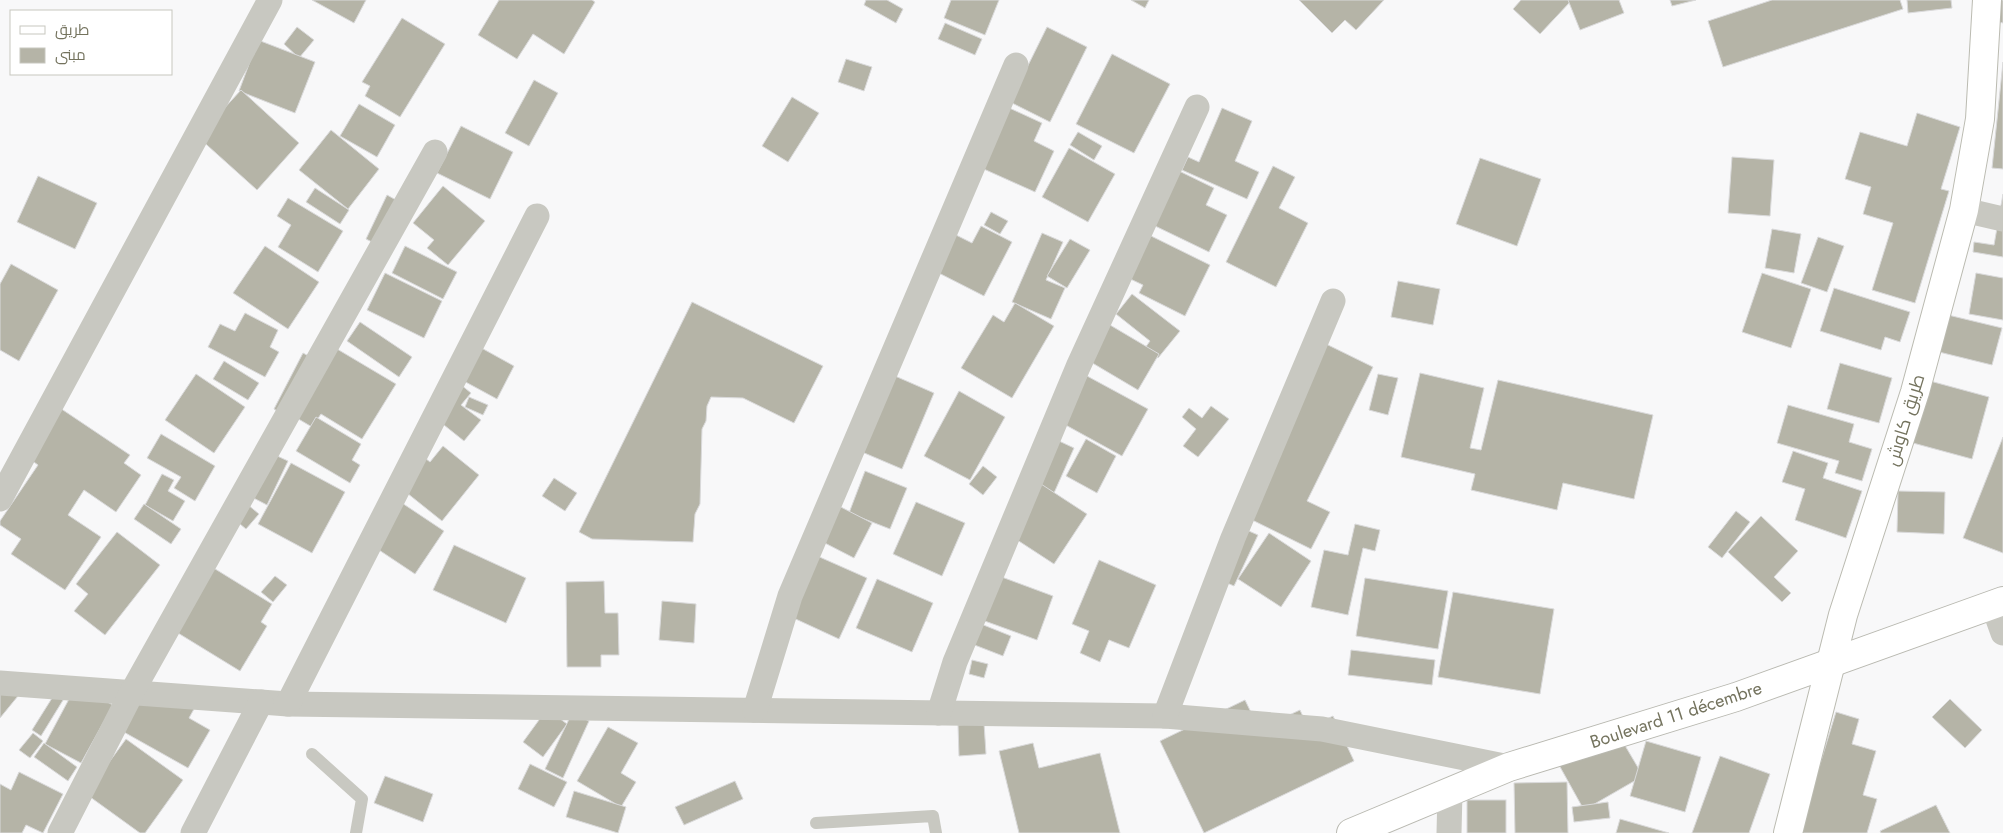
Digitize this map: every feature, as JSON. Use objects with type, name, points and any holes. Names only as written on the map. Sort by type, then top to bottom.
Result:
[{"type":"street","points":[[0,498],[270,0]]},
{"type":"street","name":"طريق كاوش","points":[[1788,833],[1843,615],[1915,392],[1964,210],[1980,119],[1987,0]]},
{"type":"street","points":[[755,710],[790,596],[1016,65]]},
{"type":"street","points":[[939,713],[955,662],[1078,367],[1197,107]]},
{"type":"street","points":[[60,833],[132,692],[434,152]]},
{"type":"street","points":[[1964,210],[2003,219]]},
{"type":"street","points":[[288,704],[537,216]]},
{"type":"street","points":[[1165,716],[1234,538],[1333,301]]},
{"type":"street","points":[[1998,603],[2003,633]]},
{"type":"street","name":"Boulevard 11 décembre","points":[[1351,833],[1509,767],[1736,697],[1998,603]]},
{"type":"street","points":[[0,683],[288,704],[1165,716],[1322,729],[1509,767]]},
{"type":"street","points":[[194,833],[262,702]]},
{"type":"street","points":[[1449,833],[1450,792]]},
{"type":"lane","points":[[312,754],[362,799],[356,833]]},
{"type":"lane","points":[[816,823],[933,816],[936,833]]},
{"type":"building","points":[[312,0],[366,0],[354,23]]},
{"type":"building","points":[[499,0],[592,0],[595,2],[564,54],[533,34],[517,59],[478,35]]},
{"type":"building","points":[[866,0],[887,0],[903,9],[896,23],[864,5]]},
{"type":"building","points":[[951,0],[999,0],[985,35],[944,18]]},
{"type":"building","points":[[1131,0],[1149,0],[1145,8]]},
{"type":"building","points":[[1299,0],[1384,0],[1356,30],[1345,20],[1332,33]]},
{"type":"building","points":[[1521,0],[1571,1],[1540,34],[1513,9]]},
{"type":"building","points":[[1568,0],[1619,0],[1624,13],[1580,30]]},
{"type":"building","points":[[1670,0],[1696,0],[1672,6]]},
{"type":"building","points":[[1772,0],[1900,0],[1903,9],[1723,67],[1708,21]]},
{"type":"building","points":[[1907,0],[1951,0],[1952,8],[1908,13]]},
{"type":"building","points":[[1993,0],[2003,0],[2003,23],[1987,19]]},
{"type":"building","points":[[402,18],[445,44],[400,117],[365,96],[370,86],[362,82]]},
{"type":"building","points":[[945,23],[982,39],[975,55],[938,39]]},
{"type":"building","points":[[297,27],[314,40],[299,58],[284,44]]},
{"type":"building","points":[[1047,27],[1087,47],[1050,122],[1010,102]]},
{"type":"building","points":[[258,40],[315,62],[295,113],[239,91]]},
{"type":"building","points":[[1112,54],[1170,84],[1134,153],[1076,124]]},
{"type":"building","points":[[846,59],[872,67],[864,91],[838,82]]},
{"type":"building","points":[[2003,62],[2003,169],[1992,168]]},
{"type":"building","points":[[534,80],[558,93],[529,146],[505,133]]},
{"type":"building","points":[[241,90],[299,143],[257,190],[198,137]]},
{"type":"building","points":[[792,97],[819,113],[788,162],[762,146]]},
{"type":"building","points":[[359,104],[395,125],[377,157],[340,136]]},
{"type":"building","points":[[1005,106],[1042,123],[1034,141],[1054,151],[1035,192],[977,166]]},
{"type":"building","points":[[1222,108],[1252,121],[1235,161],[1259,172],[1247,199],[1182,170],[1188,157],[1199,162]]},
{"type":"building","points":[[1917,113],[1960,127],[1941,189],[1949,191],[1915,303],[1872,290],[1893,223],[1863,214],[1871,187],[1845,179],[1860,132],[1907,146]]},
{"type":"building","points":[[461,126],[513,152],[490,199],[437,173]]},
{"type":"building","points":[[331,130],[379,169],[348,209],[299,170]]},
{"type":"building","points":[[1078,132],[1102,146],[1094,160],[1070,145]]},
{"type":"building","points":[[1069,148],[1115,174],[1088,222],[1042,197]]},
{"type":"building","points":[[1732,157],[1774,160],[1770,216],[1728,213]]},
{"type":"building","points":[[1480,158],[1541,179],[1517,246],[1456,224]]},
{"type":"building","points":[[1273,166],[1295,177],[1279,208],[1308,223],[1276,287],[1226,262]]},
{"type":"building","points":[[1177,170],[1214,188],[1206,205],[1227,215],[1209,252],[1151,224]]},
{"type":"building","points":[[38,176],[97,203],[75,249],[17,222]]},
{"type":"building","points":[[443,186],[485,221],[448,265],[427,248],[434,240],[413,223]]},
{"type":"building","points":[[315,188],[349,210],[340,224],[306,202]]},
{"type":"building","points":[[2003,194],[2003,257],[1973,252],[1974,242],[1994,245]]},
{"type":"building","points":[[387,195],[396,200],[374,243],[366,239]]},
{"type":"building","points":[[288,198],[343,231],[318,272],[278,247],[291,225],[277,216]]},
{"type":"building","points":[[991,212],[1008,221],[1000,234],[984,225]]},
{"type":"building","points":[[981,226],[1012,242],[984,296],[927,267],[946,230],[972,243]]},
{"type":"building","points":[[1772,229],[1801,234],[1794,273],[1765,268]]},
{"type":"building","points":[[1143,232],[1210,265],[1185,316],[1139,293],[1143,285],[1122,275]]},
{"type":"building","points":[[1042,233],[1063,242],[1046,280],[1065,288],[1051,319],[1012,302]]},
{"type":"building","points":[[1818,237],[1844,246],[1827,292],[1801,283]]},
{"type":"building","points":[[1070,239],[1090,250],[1067,288],[1047,276]]},
{"type":"building","points":[[265,246],[319,282],[288,329],[233,293]]},
{"type":"building","points":[[405,246],[457,272],[443,299],[392,273]]},
{"type":"building","points":[[11,264],[58,290],[19,361],[0,350],[0,284]]},
{"type":"building","points":[[385,273],[442,301],[424,338],[367,310]]},
{"type":"building","points":[[1762,273],[1811,289],[1791,348],[1742,332]]},
{"type":"building","points":[[1976,273],[2003,278],[2003,320],[1969,314]]},
{"type":"building","points":[[1398,281],[1440,289],[1433,325],[1391,317]]},
{"type":"building","points":[[1834,288],[1910,312],[1900,342],[1885,337],[1881,350],[1820,331]]},
{"type":"building","points":[[1132,294],[1180,331],[1158,358],[1145,348],[1150,341],[1116,314]]},
{"type":"building","points":[[692,302],[823,366],[794,423],[743,398],[711,397],[707,406],[706,421],[702,429],[700,504],[695,514],[693,542],[592,539],[579,532]]},
{"type":"building","points":[[1015,303],[1054,326],[1012,398],[961,368],[993,315],[1004,322]]},
{"type":"building","points":[[245,313],[278,330],[270,347],[279,352],[265,377],[208,347],[220,324],[235,331]]},
{"type":"building","points":[[1948,315],[2002,328],[1992,365],[1939,352]]},
{"type":"building","points":[[360,322],[412,357],[399,377],[347,341]]},
{"type":"building","points":[[1110,325],[1159,354],[1138,390],[1089,361]]},
{"type":"building","points":[[467,340],[514,366],[497,399],[449,373]]},
{"type":"building","points":[[1326,344],[1373,367],[1307,501],[1330,512],[1311,549],[1242,515]]},
{"type":"building","points":[[332,346],[396,384],[362,439],[321,414],[312,427],[290,414]]},
{"type":"building","points":[[303,353],[314,359],[284,415],[274,409]]},
{"type":"building","points":[[224,361],[259,383],[248,400],[213,379]]},
{"type":"building","points":[[1840,363],[1892,378],[1879,423],[1827,409]]},
{"type":"building","points":[[1420,373],[1484,388],[1470,448],[1481,450],[1498,380],[1653,415],[1634,499],[1563,483],[1557,510],[1471,490],[1475,474],[1401,457]]},
{"type":"building","points":[[196,374],[245,407],[214,453],[165,420]]},
{"type":"building","points":[[1378,374],[1398,378],[1388,415],[1369,410]]},
{"type":"building","points":[[895,376],[934,393],[902,469],[862,452]]},
{"type":"building","points":[[1087,376],[1148,409],[1122,456],[1062,423]]},
{"type":"building","points":[[455,380],[471,393],[461,405],[481,420],[464,441],[429,413]]},
{"type":"building","points":[[1930,381],[1989,397],[1972,459],[1913,443]]},
{"type":"building","points":[[959,391],[1005,417],[970,480],[924,456]]},
{"type":"building","points":[[469,397],[488,405],[483,415],[465,407]]},
{"type":"building","points":[[1788,405],[1854,424],[1849,442],[1872,449],[1862,481],[1835,473],[1839,461],[1777,443]]},
{"type":"building","points":[[1211,406],[1229,419],[1198,457],[1183,446],[1196,429],[1182,417],[1189,408],[1202,418]]},
{"type":"building","points":[[60,408],[130,455],[124,463],[141,475],[116,512],[84,490],[68,515],[101,537],[65,590],[11,554],[21,539],[0,525],[0,521],[38,465],[27,457]]},
{"type":"building","points":[[316,417],[361,444],[352,460],[360,465],[350,483],[296,451]]},
{"type":"building","points":[[161,434],[215,466],[195,501],[174,488],[181,477],[147,458]]},
{"type":"building","points":[[2003,437],[2003,553],[1963,538]]},
{"type":"building","points":[[1086,439],[1116,456],[1097,493],[1066,476]]},
{"type":"building","points":[[1059,441],[1074,448],[1054,493],[1039,486]]},
{"type":"building","points":[[443,446],[479,475],[442,521],[392,481],[416,451],[430,462]]},
{"type":"building","points":[[260,448],[288,461],[267,505],[240,491]]},
{"type":"building","points":[[1793,451],[1828,463],[1823,478],[1862,491],[1846,538],[1795,520],[1805,489],[1782,482]]},
{"type":"building","points":[[291,463],[345,492],[312,553],[258,524]]},
{"type":"building","points":[[983,466],[997,477],[983,495],[969,484]]},
{"type":"building","points":[[865,471],[907,488],[890,529],[849,513]]},
{"type":"building","points":[[162,474],[174,480],[168,491],[185,501],[173,521],[145,505]]},
{"type":"building","points":[[554,478],[577,493],[565,511],[542,496]]},
{"type":"building","points":[[1041,484],[1087,514],[1054,564],[1008,534]]},
{"type":"building","points":[[1898,491],[1945,492],[1944,534],[1897,532]]},
{"type":"building","points":[[393,497],[444,531],[415,574],[364,540]]},
{"type":"building","points":[[241,499],[259,514],[246,529],[228,514]]},
{"type":"building","points":[[916,502],[965,523],[942,576],[893,554]]},
{"type":"building","points":[[144,504],[181,529],[171,544],[134,519]]},
{"type":"building","points":[[837,505],[872,523],[854,558],[819,540]]},
{"type":"building","points":[[1736,511],[1750,522],[1722,558],[1708,547]]},
{"type":"building","points":[[1761,516],[1798,551],[1774,577],[1791,593],[1782,602],[1728,552]]},
{"type":"building","points":[[1355,524],[1380,530],[1375,551],[1363,548],[1348,615],[1311,607],[1324,550],[1348,555]]},
{"type":"building","points":[[1242,528],[1258,535],[1234,586],[1218,579]]},
{"type":"building","points":[[117,532],[160,565],[105,635],[74,611],[88,594],[76,584]]},
{"type":"building","points":[[1269,533],[1311,561],[1281,607],[1238,579]]},
{"type":"building","points":[[454,545],[526,578],[506,623],[433,590]]},
{"type":"building","points":[[815,555],[867,578],[839,639],[787,615]]},
{"type":"building","points":[[199,559],[272,604],[261,622],[267,626],[240,671],[160,622]]},
{"type":"building","points":[[1099,560],[1156,585],[1129,648],[1109,640],[1100,662],[1080,653],[1089,631],[1072,624]]},
{"type":"building","points":[[275,576],[287,585],[273,602],[261,592]]},
{"type":"building","points":[[999,576],[1053,596],[1037,640],[982,620]]},
{"type":"building","points":[[1365,578],[1448,591],[1438,649],[1356,636]]},
{"type":"building","points":[[877,579],[933,603],[912,652],[856,628]]},
{"type":"building","points":[[604,581],[605,613],[618,613],[619,655],[601,655],[601,667],[567,667],[566,582]]},
{"type":"building","points":[[1453,592],[1554,609],[1540,694],[1438,677]]},
{"type":"building","points":[[662,601],[696,604],[694,643],[659,640]]},
{"type":"building","points":[[981,624],[1011,636],[1003,656],[972,644]]},
{"type":"building","points":[[1351,650],[1435,660],[1432,685],[1348,675]]},
{"type":"building","points":[[972,660],[988,664],[984,678],[969,674]]},
{"type":"building","points":[[0,682],[18,696],[0,718]]},
{"type":"building","points":[[149,684],[194,709],[189,718],[210,730],[188,768],[122,731]]},
{"type":"building","points":[[76,686],[113,705],[81,763],[45,744]]},
{"type":"building","points":[[59,687],[68,692],[41,736],[32,730]]},
{"type":"building","points":[[1950,699],[1982,730],[1965,748],[1932,717]]},
{"type":"building","points":[[1245,700],[1259,729],[1300,710],[1308,728],[1333,716],[1354,761],[1204,833],[1160,741]]},
{"type":"building","points":[[547,709],[567,724],[543,757],[523,742]]},
{"type":"building","points":[[1836,712],[1859,719],[1852,744],[1876,751],[1863,795],[1877,799],[1867,833],[1799,833]]},
{"type":"building","points":[[572,713],[589,721],[563,778],[545,769]]},
{"type":"building","points":[[984,723],[986,754],[959,756],[958,725]]},
{"type":"building","points":[[608,727],[638,743],[621,773],[636,782],[621,807],[577,781]]},
{"type":"building","points":[[1617,732],[1643,776],[1584,810],[1559,765]]},
{"type":"building","points":[[33,733],[43,741],[30,758],[19,750]]},
{"type":"building","points":[[126,739],[183,780],[145,833],[140,833],[86,794]]},
{"type":"building","points":[[1646,741],[1701,757],[1685,812],[1630,796]]},
{"type":"building","points":[[44,743],[77,767],[68,781],[34,757]]},
{"type":"building","points":[[1033,743],[1039,768],[1100,753],[1120,833],[1019,833],[999,751]]},
{"type":"building","points":[[1720,756],[1770,774],[1749,833],[1692,833]]},
{"type":"building","points":[[530,764],[567,782],[554,807],[518,789]]},
{"type":"building","points":[[19,772],[63,794],[43,833],[26,825],[22,833],[0,833],[0,784],[11,790]]},
{"type":"building","points":[[385,776],[433,794],[423,822],[374,803]]},
{"type":"building","points":[[735,781],[743,799],[684,825],[675,807]]},
{"type":"building","points":[[1567,782],[1568,833],[1515,833],[1514,783]]},
{"type":"building","points":[[574,791],[626,807],[618,833],[566,817]]},
{"type":"building","points":[[1467,800],[1506,800],[1506,833],[1467,833]]},
{"type":"building","points":[[1608,802],[1610,818],[1574,822],[1572,807]]},
{"type":"building","points":[[1936,805],[1950,833],[1881,833],[1880,831]]},
{"type":"building","points":[[1620,819],[1669,833],[1616,833]]}]
